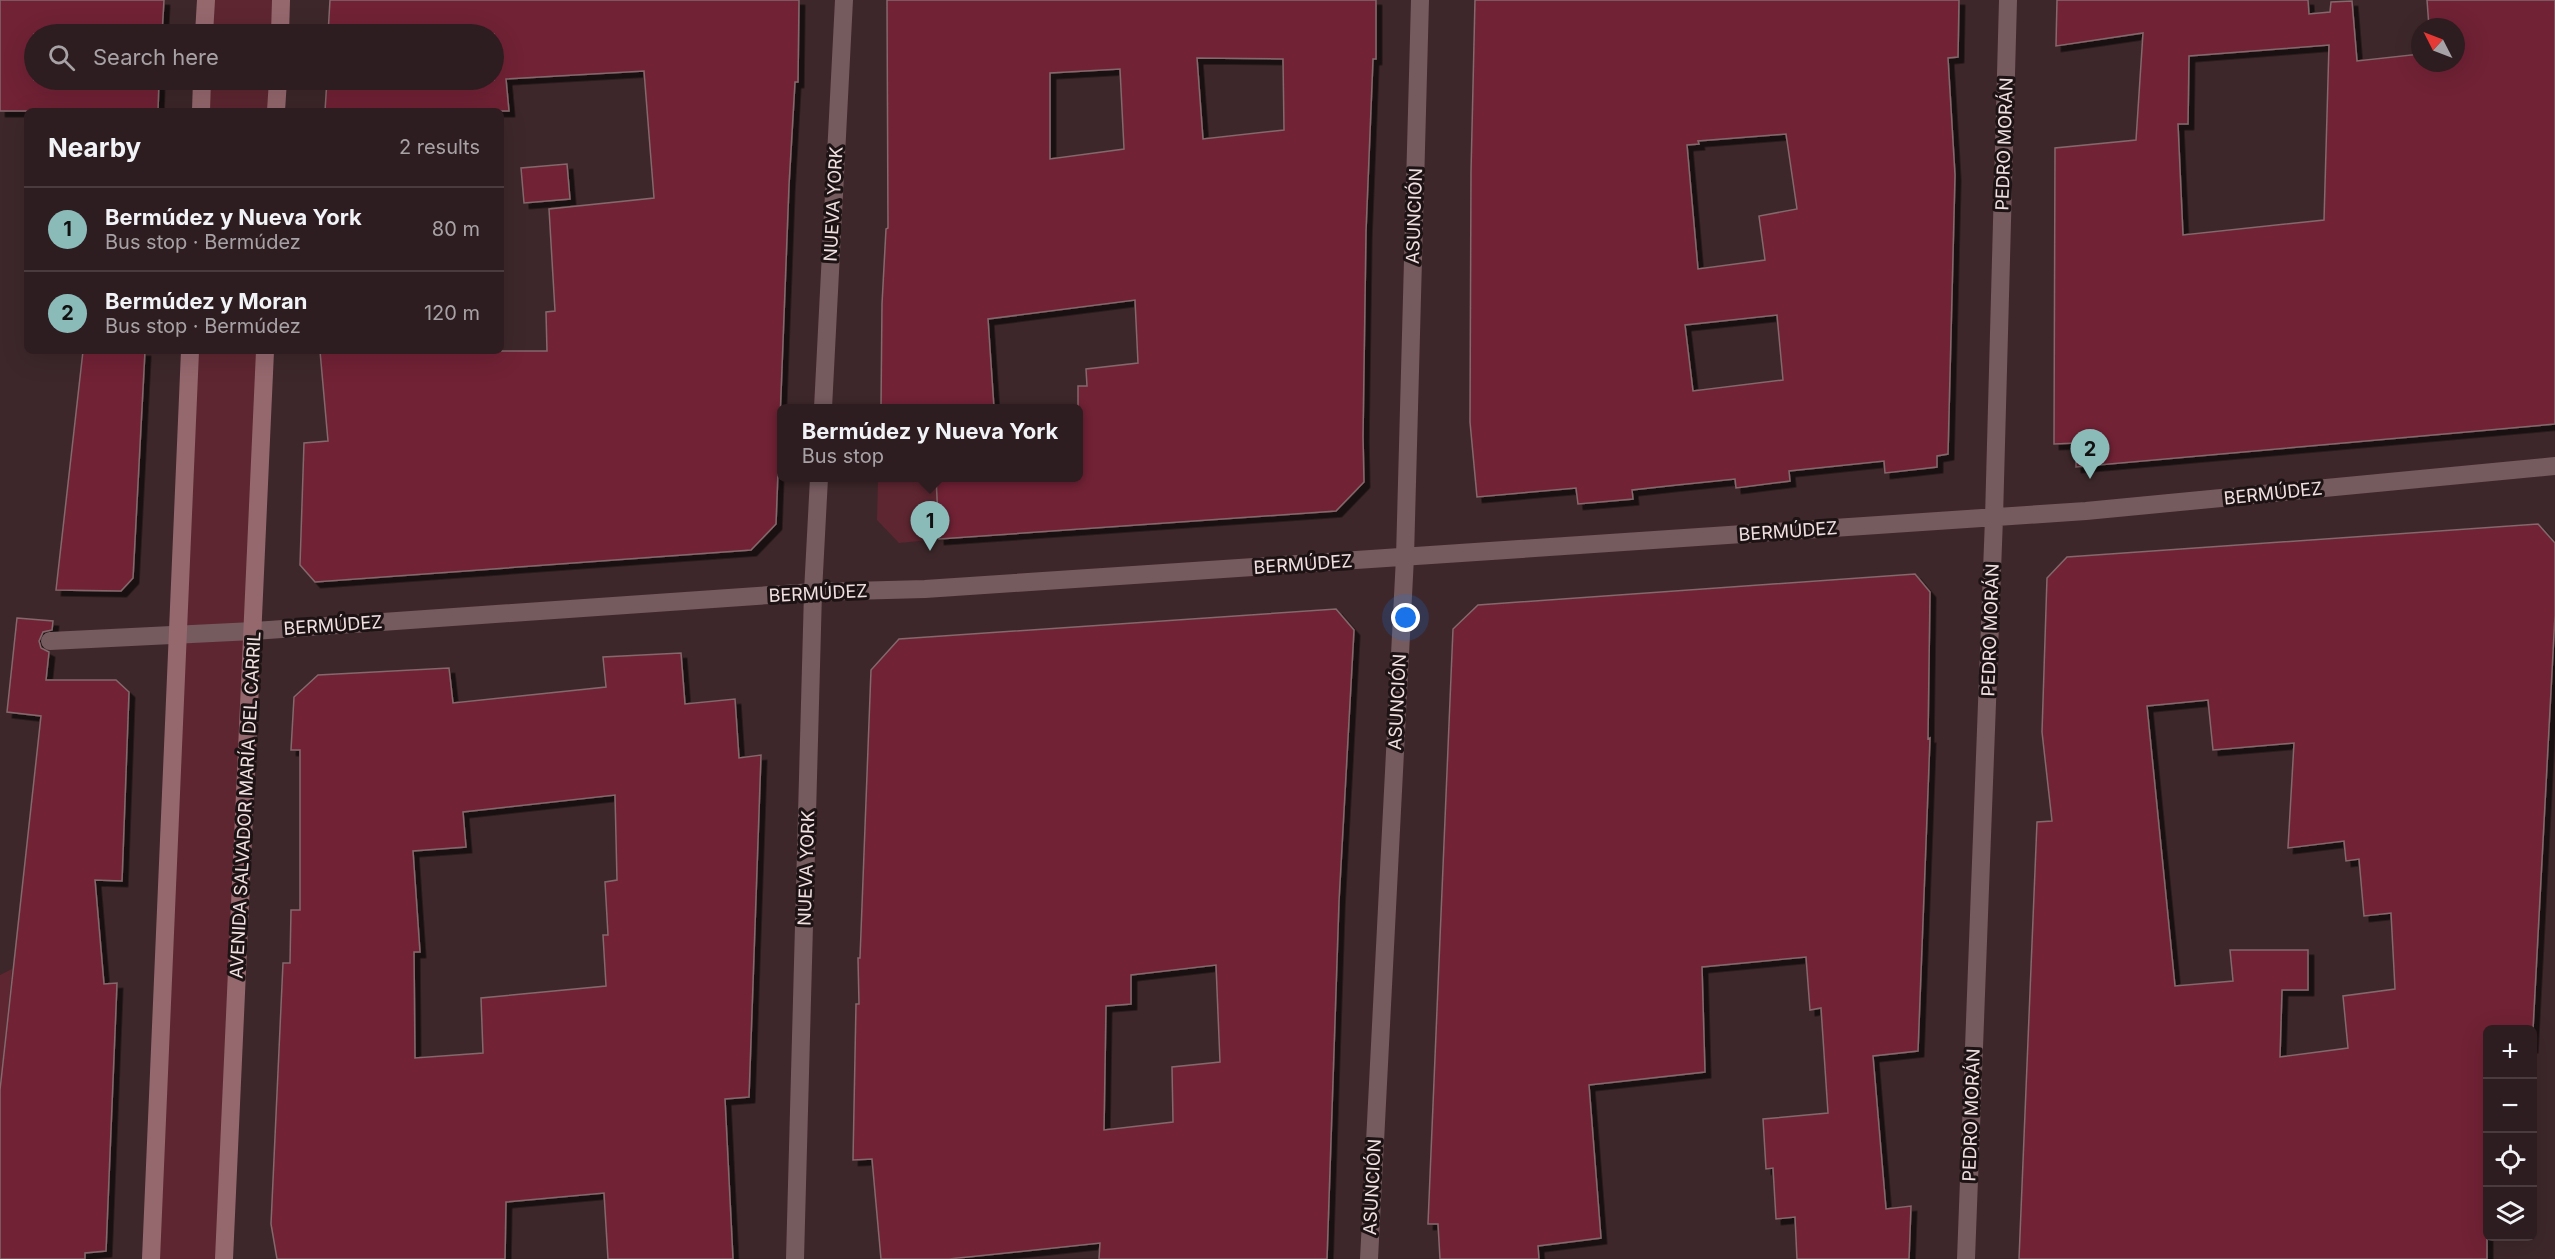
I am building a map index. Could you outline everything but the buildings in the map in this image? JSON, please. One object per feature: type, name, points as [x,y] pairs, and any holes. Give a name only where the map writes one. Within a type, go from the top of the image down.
[{"type":"street","points":[[205,24],[206,0]]},
{"type":"street","points":[[280,24],[281,0]]},
{"type":"street","name":"NUEVA YORK","points":[[823,404],[844,0]]},
{"type":"street","name":"ASUNCIÓN","points":[[1369,1259],[1405,557],[1420,0]]},
{"type":"street","name":"PEDRO MORÁN","points":[[1966,1259],[1994,518],[2008,0]]},
{"type":"street","points":[[201,108],[202,90]]},
{"type":"street","points":[[276,108],[277,90]]},
{"type":"street","points":[[151,1259],[190,354]]},
{"type":"street","name":"AVENIDA SALVADOR MARÍA DEL CARRIL","points":[[224,1259],[266,354]]},
{"type":"street","name":"BERMÚDEZ","points":[[50,641],[253,631],[813,592],[925,589],[1994,518],[2555,466]]},
{"type":"street","name":"NUEVA YORK","points":[[795,1259],[813,592],[819,482]]},
{"type":"shaded area","points":[[206,0],[281,0],[280,24],[205,24]]},
{"type":"shaded area","points":[[202,90],[277,90],[276,108],[201,108]]},
{"type":"shaded area","points":[[190,354],[265,354],[224,1259],[151,1259]]},
{"type":"shaded area","points":[[878,482],[936,482],[939,539],[899,543],[877,520]]},
{"type":"shaded area","points":[[12,969],[0,1090],[0,975]]},
{"type":"place","name":"Bermúdez y Moran","points":[[2090,479]]},
{"type":"place","name":"Bermúdez y Nueva York","points":[[930,551]]}]
